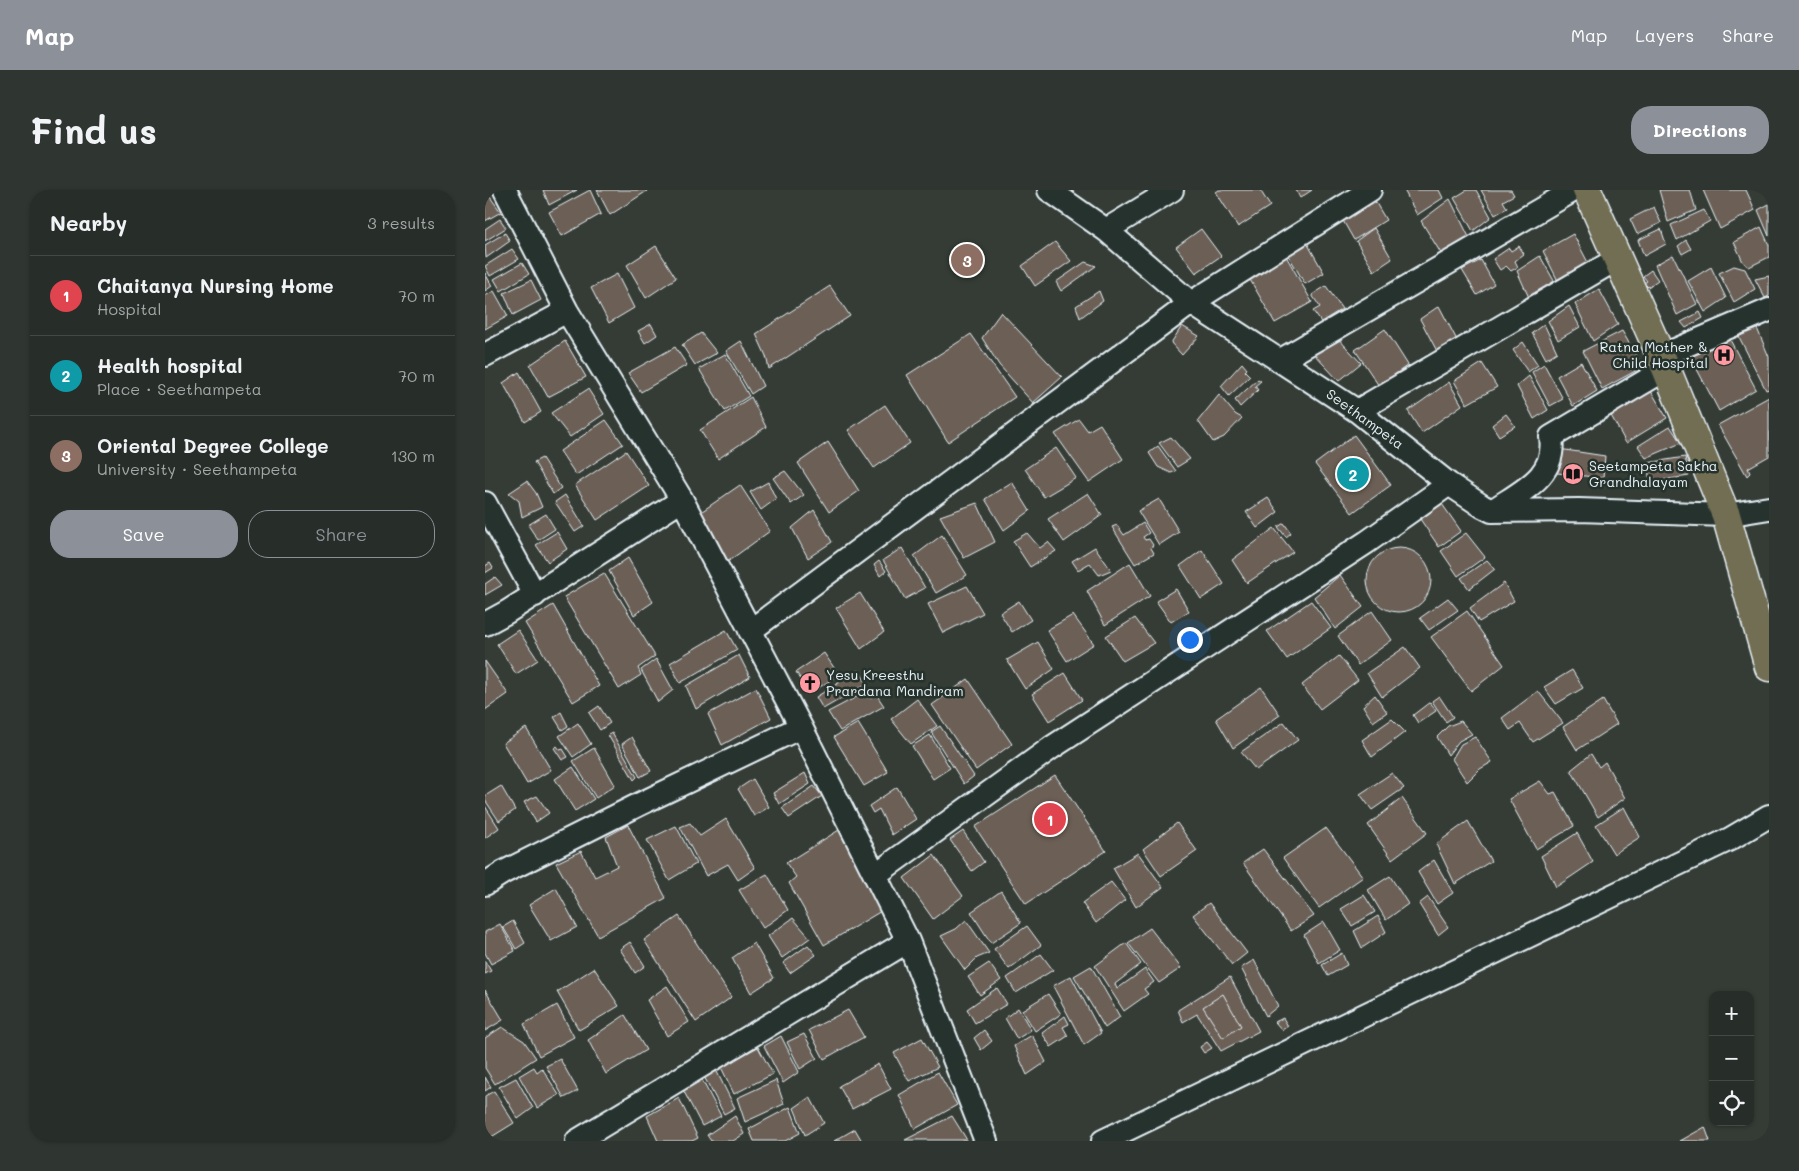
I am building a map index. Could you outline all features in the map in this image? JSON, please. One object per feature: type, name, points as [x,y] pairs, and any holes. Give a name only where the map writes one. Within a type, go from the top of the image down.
[{"type":"main road","points":[[1587,190],[1664,363],[1726,515],[1769,667]]},
{"type":"street","points":[[505,190],[567,310],[682,500],[801,727],[908,941],[986,1141]]},
{"type":"street","name":"Seethampeta","points":[[1049,190],[1106,230],[1191,302],[1357,411],[1449,484],[1493,511],[1579,510],[1726,515],[1769,508]]},
{"type":"street","points":[[1106,230],[1172,190]]},
{"type":"street","points":[[750,630],[1191,302],[1370,190]]},
{"type":"street","points":[[1281,360],[1574,190]]},
{"type":"street","points":[[1357,411],[1617,259]]},
{"type":"street","points":[[485,355],[567,310]]},
{"type":"street","points":[[1493,511],[1539,478],[1549,466],[1553,451],[1551,437],[1664,363],[1769,310]]},
{"type":"street","points":[[875,875],[1051,748],[1367,542],[1449,484]]},
{"type":"street","points":[[485,624],[682,500]]},
{"type":"street","points":[[485,503],[535,594]]},
{"type":"street","points":[[485,884],[504,872],[640,804],[801,727]]},
{"type":"street","points":[[1103,1141],[1730,839],[1769,816]]},
{"type":"street","points":[[577,1141],[908,941]]},
{"type":"building","points":[[543,190],[577,190],[549,205]]},
{"type":"building","points":[[590,190],[601,214],[562,236],[549,212]]},
{"type":"building","points":[[597,190],[646,190],[647,191],[610,215]]},
{"type":"building","points":[[1219,190],[1260,190],[1270,206],[1238,227],[1216,192]]},
{"type":"building","points":[[1296,190],[1312,190],[1300,198]]},
{"type":"building","points":[[1404,190],[1439,190],[1443,198],[1417,215]]},
{"type":"building","points":[[1467,190],[1476,190],[1491,217],[1473,231],[1454,198]]},
{"type":"building","points":[[1481,190],[1511,190],[1514,195],[1503,201],[1507,208],[1495,215]]},
{"type":"building","points":[[1659,190],[1690,190],[1696,210],[1668,222]]},
{"type":"building","points":[[1703,190],[1746,190],[1755,210],[1720,229]]},
{"type":"building","points":[[487,193],[501,212],[485,221],[485,194]]},
{"type":"building","points":[[1373,198],[1386,220],[1354,240],[1342,219]]},
{"type":"building","points":[[1450,199],[1470,239],[1442,255],[1421,221]]},
{"type":"building","points":[[1769,204],[1769,236],[1758,210]]},
{"type":"building","points":[[1654,207],[1661,223],[1637,234],[1630,219]]},
{"type":"building","points":[[1704,210],[1710,221],[1677,240],[1671,225]]},
{"type":"building","points":[[500,219],[506,228],[485,241],[485,229]]},
{"type":"building","points":[[1761,227],[1769,245],[1769,257],[1749,267],[1743,262],[1734,242]]},
{"type":"building","points":[[1374,228],[1392,259],[1374,271],[1356,241]]},
{"type":"building","points":[[1201,229],[1221,256],[1196,273],[1176,247]]},
{"type":"building","points":[[1661,229],[1666,244],[1644,256],[1638,240]]},
{"type":"building","points":[[505,233],[510,241],[486,258],[485,245]]},
{"type":"building","points":[[1573,234],[1592,270],[1562,289],[1543,251]]},
{"type":"building","points":[[1686,240],[1691,249],[1682,254],[1678,246]]},
{"type":"building","points":[[1306,241],[1324,273],[1305,284],[1287,253]]},
{"type":"building","points":[[1055,242],[1071,261],[1035,286],[1022,266]]},
{"type":"building","points":[[656,246],[676,278],[646,298],[627,265]]},
{"type":"building","points":[[1519,246],[1524,254],[1515,261],[1518,267],[1511,271],[1506,266],[1500,270],[1493,259],[1509,248],[1511,251]]},
{"type":"building","points":[[512,249],[519,259],[490,276],[485,266]]},
{"type":"building","points":[[1282,249],[1312,302],[1275,323],[1245,271]]},
{"type":"building","points":[[1673,255],[1697,304],[1677,315],[1655,265]]},
{"type":"building","points":[[1540,256],[1557,286],[1531,302],[1517,271]]},
{"type":"building","points":[[1481,260],[1494,284],[1477,295],[1462,270]]},
{"type":"building","points":[[1085,262],[1096,266],[1061,291],[1056,282]]},
{"type":"building","points":[[522,263],[529,274],[501,291],[494,279]]},
{"type":"building","points":[[1734,266],[1745,269],[1755,289],[1734,302],[1719,273]]},
{"type":"building","points":[[1711,267],[1726,298],[1705,312],[1688,281]]},
{"type":"building","points":[[1651,270],[1658,280],[1648,287],[1644,283],[1647,281],[1643,276]]},
{"type":"building","points":[[485,273],[492,286],[485,291]]},
{"type":"building","points":[[617,274],[634,308],[609,323],[591,288]]},
{"type":"building","points":[[1769,276],[1769,296],[1765,298],[1755,279]]},
{"type":"building","points":[[531,280],[541,300],[513,315],[504,293]]},
{"type":"building","points":[[830,286],[850,316],[769,369],[766,356],[756,334]]},
{"type":"building","points":[[1326,286],[1342,309],[1321,322],[1313,311],[1320,307],[1312,295]]},
{"type":"building","points":[[1599,289],[1618,324],[1593,341],[1575,304]]},
{"type":"building","points":[[494,291],[508,316],[485,329],[485,296]]},
{"type":"building","points":[[1099,291],[1103,301],[1080,318],[1076,306]]},
{"type":"building","points":[[1439,306],[1458,342],[1439,355],[1420,319]]},
{"type":"building","points":[[1569,306],[1580,327],[1558,340],[1548,321]]},
{"type":"building","points":[[1001,312],[1062,377],[1033,403],[999,365],[982,338]]},
{"type":"building","points":[[1700,312],[1703,318],[1686,328],[1681,322]]},
{"type":"building","points":[[1754,321],[1769,357],[1769,389],[1766,390],[1737,333]]},
{"type":"building","points":[[651,324],[657,335],[645,343],[638,331]]},
{"type":"building","points":[[1544,324],[1557,352],[1546,359],[1532,333]]},
{"type":"building","points":[[1182,326],[1199,336],[1182,355],[1171,343]]},
{"type":"building","points":[[1385,329],[1408,365],[1379,386],[1355,350]]},
{"type":"building","points":[[1622,331],[1643,367],[1602,389],[1583,351]]},
{"type":"building","points":[[701,333],[717,353],[695,365],[682,345]]},
{"type":"building","points":[[971,334],[1015,397],[948,442],[907,375]]},
{"type":"building","points":[[1727,334],[1756,389],[1719,411],[1690,356]]},
{"type":"building","points":[[1335,335],[1361,363],[1339,381],[1311,351]]},
{"type":"building","points":[[565,341],[586,377],[548,397],[530,365]]},
{"type":"building","points":[[741,341],[763,386],[751,394],[726,351]]},
{"type":"building","points":[[1523,342],[1538,365],[1528,372],[1513,350]]},
{"type":"building","points":[[675,347],[687,365],[641,392],[628,373]]},
{"type":"building","points":[[725,354],[749,396],[725,411],[699,369]]},
{"type":"building","points":[[1581,362],[1597,391],[1573,406],[1557,376]]},
{"type":"building","points":[[1242,363],[1247,369],[1245,371],[1250,376],[1229,396],[1221,386]]},
{"type":"building","points":[[1482,363],[1497,387],[1467,404],[1454,381]]},
{"type":"building","points":[[1544,364],[1563,399],[1550,406],[1532,372]]},
{"type":"building","points":[[519,372],[541,412],[525,422],[503,383]]},
{"type":"building","points":[[1529,376],[1548,410],[1534,419],[1517,386]]},
{"type":"building","points":[[1258,379],[1261,381],[1255,386],[1258,390],[1240,407],[1235,400]]},
{"type":"building","points":[[1449,382],[1462,405],[1422,433],[1408,411]]},
{"type":"building","points":[[1648,386],[1667,418],[1626,443],[1608,410]]},
{"type":"building","points":[[588,389],[604,414],[570,437],[551,413]]},
{"type":"building","points":[[1219,395],[1235,414],[1242,418],[1224,437],[1213,442],[1198,421]]},
{"type":"building","points":[[751,397],[766,427],[718,459],[700,430]]},
{"type":"building","points":[[1769,397],[1769,456],[1748,468],[1750,473],[1747,476],[1718,425]]},
{"type":"building","points":[[885,405],[910,443],[874,468],[848,430]]},
{"type":"building","points":[[1506,414],[1515,426],[1499,436],[1492,425]]},
{"type":"building","points":[[1079,419],[1088,431],[1100,424],[1123,459],[1089,482],[1055,434]]},
{"type":"building","points":[[606,420],[623,444],[576,475],[560,451]]},
{"type":"building","points":[[1670,426],[1681,443],[1646,458],[1638,446]]},
{"type":"building","points":[[1354,435],[1391,485],[1352,513],[1315,464]]},
{"type":"building","points":[[1171,437],[1190,459],[1177,467],[1159,443]]},
{"type":"building","points":[[828,442],[859,491],[829,512],[798,463]]},
{"type":"building","points":[[1158,446],[1176,471],[1171,473],[1158,467],[1149,453]]},
{"type":"building","points":[[1056,448],[1076,478],[1044,497],[1025,469]]},
{"type":"building","points":[[1559,449],[1605,456],[1603,478],[1557,473]]},
{"type":"building","points":[[626,451],[649,486],[597,520],[575,485]]},
{"type":"building","points":[[1685,457],[1689,476],[1650,482],[1647,463]]},
{"type":"building","points":[[542,458],[561,488],[553,494],[534,462]]},
{"type":"building","points":[[785,471],[804,495],[791,504],[773,478]]},
{"type":"building","points":[[527,481],[536,493],[542,507],[522,517],[519,501],[509,493]]},
{"type":"building","points":[[768,482],[776,499],[761,510],[750,492]]},
{"type":"building","points":[[1012,482],[1030,511],[1004,530],[985,499]]},
{"type":"building","points":[[740,485],[770,531],[723,565],[695,516]]},
{"type":"building","points":[[1088,493],[1102,515],[1064,542],[1048,519]]},
{"type":"building","points":[[565,495],[584,526],[575,532],[555,502]]},
{"type":"building","points":[[1268,498],[1278,512],[1257,528],[1246,512]]},
{"type":"building","points":[[1159,499],[1179,532],[1159,545],[1138,511]]},
{"type":"building","points":[[977,503],[995,542],[964,558],[940,516]]},
{"type":"building","points":[[1442,504],[1461,531],[1439,547],[1420,519]]},
{"type":"building","points":[[814,510],[832,542],[808,558],[792,528]]},
{"type":"building","points":[[546,514],[555,529],[538,540],[528,525]]},
{"type":"building","points":[[1143,523],[1149,533],[1143,537],[1145,540],[1149,539],[1153,545],[1151,548],[1154,553],[1135,564],[1112,527],[1117,525],[1124,535]]},
{"type":"building","points":[[1284,523],[1291,533],[1286,537],[1278,527]]},
{"type":"building","points":[[1274,528],[1293,552],[1247,583],[1232,560]]},
{"type":"building","points":[[557,532],[567,549],[548,562],[536,545]]},
{"type":"building","points":[[1027,533],[1040,548],[1048,542],[1056,551],[1030,567],[1013,541]]},
{"type":"building","points":[[1466,533],[1485,557],[1458,576],[1441,551]]},
{"type":"building","points":[[942,535],[967,575],[936,593],[914,556]]},
{"type":"building","points":[[1095,547],[1111,570],[1099,575],[1090,563],[1078,570],[1072,561]]},
{"type":"building","points":[[902,548],[925,588],[905,599],[883,560]]},
{"type":"building","points":[[1399,548],[1417,554],[1425,562],[1431,580],[1425,598],[1417,606],[1399,612],[1381,606],[1373,598],[1367,580],[1373,562],[1381,554]]},
{"type":"building","points":[[1202,550],[1224,584],[1201,599],[1180,566]]},
{"type":"building","points":[[628,558],[653,602],[634,615],[609,571]]},
{"type":"building","points":[[1487,560],[1495,569],[1469,589],[1461,578]]},
{"type":"building","points":[[879,561],[886,571],[880,576],[874,565]]},
{"type":"building","points":[[490,563],[493,568],[485,573],[485,566]]},
{"type":"building","points":[[1130,563],[1150,596],[1105,625],[1087,591]]},
{"type":"building","points":[[604,573],[655,656],[638,668],[641,675],[619,689],[564,597]]},
{"type":"building","points":[[1340,575],[1363,607],[1335,629],[1314,597]]},
{"type":"building","points":[[495,577],[502,585],[485,595],[485,584]]},
{"type":"building","points":[[1504,583],[1514,601],[1479,622],[1470,608]]},
{"type":"building","points":[[967,586],[983,613],[943,633],[928,604]]},
{"type":"building","points":[[1176,589],[1189,611],[1171,622],[1156,601]]},
{"type":"building","points":[[860,593],[884,632],[861,649],[836,608]]},
{"type":"building","points":[[1448,598],[1458,610],[1429,630],[1420,618]]},
{"type":"building","points":[[1019,601],[1031,620],[1012,632],[1000,613]]},
{"type":"building","points":[[1311,601],[1331,628],[1287,659],[1267,631]]},
{"type":"building","points":[[553,605],[599,686],[573,702],[525,623]]},
{"type":"building","points":[[1372,611],[1392,640],[1358,665],[1338,636]]},
{"type":"building","points":[[1467,611],[1504,665],[1471,691],[1431,637]]},
{"type":"building","points":[[1073,615],[1094,644],[1067,661],[1047,630]]},
{"type":"building","points":[[1135,618],[1154,643],[1123,661],[1106,636]]},
{"type":"building","points":[[518,630],[538,660],[516,674],[497,644]]},
{"type":"building","points":[[726,630],[737,650],[680,683],[670,663]]},
{"type":"building","points":[[1038,642],[1054,669],[1025,689],[1007,660]]},
{"type":"building","points":[[1405,647],[1420,668],[1382,697],[1367,673]]},
{"type":"building","points":[[824,653],[839,675],[810,693],[796,672]]},
{"type":"building","points":[[739,655],[750,677],[696,709],[686,686]]},
{"type":"building","points":[[1339,656],[1358,680],[1320,709],[1302,685]]},
{"type":"building","points":[[656,659],[673,690],[658,702],[641,670]]},
{"type":"building","points":[[485,661],[508,694],[485,710]]},
{"type":"building","points":[[859,670],[867,684],[823,709],[816,697]]},
{"type":"building","points":[[1572,670],[1583,688],[1556,704],[1544,687]]},
{"type":"building","points":[[1065,673],[1082,700],[1049,721],[1032,694]]},
{"type":"building","points":[[968,679],[1012,744],[976,770],[932,705]]},
{"type":"building","points":[[1261,687],[1280,715],[1233,748],[1216,719]]},
{"type":"building","points":[[756,688],[771,718],[722,745],[708,714]]},
{"type":"building","points":[[1538,691],[1563,723],[1533,742],[1520,723],[1510,730],[1502,718]]},
{"type":"building","points":[[866,692],[870,698],[876,694],[884,706],[840,731],[828,712]]},
{"type":"building","points":[[1375,695],[1387,712],[1373,722],[1363,706]]},
{"type":"building","points":[[1439,696],[1453,717],[1446,722],[1432,701]]},
{"type":"building","points":[[917,699],[937,726],[911,744],[891,719]]},
{"type":"building","points":[[1603,700],[1617,724],[1577,750],[1563,727]]},
{"type":"building","points":[[1430,702],[1436,711],[1418,723],[1413,715]]},
{"type":"building","points":[[599,706],[610,723],[600,730],[589,713]]},
{"type":"building","points":[[561,712],[568,726],[562,730],[554,717]]},
{"type":"building","points":[[1392,719],[1405,732],[1372,757],[1362,740]]},
{"type":"building","points":[[1461,721],[1472,734],[1459,741],[1448,755],[1437,737],[1448,726]]},
{"type":"building","points":[[1284,722],[1298,740],[1256,770],[1241,752]]},
{"type":"building","points":[[578,723],[591,744],[573,757],[559,736]]},
{"type":"building","points":[[858,723],[888,772],[864,786],[834,737]]},
{"type":"building","points":[[940,726],[974,776],[964,784],[931,732]]},
{"type":"building","points":[[526,728],[551,770],[527,784],[503,743]]},
{"type":"building","points":[[612,733],[637,777],[634,780],[608,735]]},
{"type":"building","points":[[930,735],[950,768],[933,779],[912,746]]},
{"type":"building","points":[[632,737],[651,771],[640,777],[622,744]]},
{"type":"building","points":[[1475,737],[1492,762],[1480,769],[1467,782],[1452,759],[1461,744]]},
{"type":"building","points":[[557,746],[560,750],[563,749],[568,757],[562,760],[554,748]]},
{"type":"building","points":[[594,748],[615,785],[596,798],[573,761]]},
{"type":"building","points":[[1591,754],[1599,767],[1605,762],[1625,798],[1598,817],[1571,770]]},
{"type":"building","points":[[573,767],[594,799],[575,811],[555,779]]},
{"type":"building","points":[[805,773],[810,784],[779,804],[773,793]]},
{"type":"building","points":[[1392,773],[1404,788],[1372,810],[1360,794]]},
{"type":"building","points":[[1055,775],[1106,851],[1026,904],[975,827]]},
{"type":"building","points":[[753,779],[769,807],[754,816],[738,789]]},
{"type":"building","points":[[1540,781],[1550,794],[1555,792],[1574,826],[1536,849],[1509,799]]},
{"type":"building","points":[[501,786],[515,810],[499,821],[485,800],[485,796]]},
{"type":"building","points":[[814,786],[822,796],[789,818],[782,808]]},
{"type":"building","points":[[897,787],[916,819],[892,835],[879,809],[873,813],[869,806]]},
{"type":"building","points":[[537,796],[549,813],[536,822],[524,802]]},
{"type":"building","points":[[1402,798],[1427,833],[1392,859],[1368,825]]},
{"type":"building","points":[[485,806],[499,828],[485,838]]},
{"type":"building","points":[[1624,807],[1640,837],[1614,854],[1596,825]]},
{"type":"building","points":[[726,819],[755,868],[738,880],[728,864],[706,876],[680,827],[690,823],[700,836]]},
{"type":"building","points":[[1468,821],[1491,861],[1455,884],[1436,844]]},
{"type":"building","points":[[1177,823],[1197,851],[1161,876],[1143,849]]},
{"type":"building","points":[[628,825],[666,898],[598,936],[556,863],[581,851],[595,877],[617,866],[606,837]]},
{"type":"building","points":[[676,826],[696,864],[669,880],[647,840]]},
{"type":"building","points":[[1326,828],[1363,877],[1319,908],[1283,858]]},
{"type":"building","points":[[839,830],[883,910],[824,945],[789,883],[796,877],[786,863]]},
{"type":"building","points":[[963,831],[984,862],[972,871],[950,840]]},
{"type":"building","points":[[1577,833],[1593,862],[1556,887],[1541,856]]},
{"type":"building","points":[[1263,849],[1314,916],[1291,931],[1243,863]]},
{"type":"building","points":[[1138,853],[1163,887],[1136,907],[1113,868]]},
{"type":"building","points":[[934,855],[963,896],[933,919],[904,878]]},
{"type":"building","points":[[1434,860],[1453,893],[1437,904],[1418,872]]},
{"type":"building","points":[[767,874],[788,910],[763,928],[739,890]]},
{"type":"building","points":[[1390,876],[1408,904],[1386,920],[1368,890]]},
{"type":"building","points":[[1111,882],[1125,900],[1096,923],[1082,903]]},
{"type":"building","points":[[556,888],[577,927],[551,941],[529,905]]},
{"type":"building","points":[[1001,891],[1021,923],[991,943],[971,912]]},
{"type":"building","points":[[1364,895],[1375,912],[1352,926],[1341,909]]},
{"type":"building","points":[[1428,897],[1448,927],[1438,935],[1419,904]]},
{"type":"building","points":[[1209,903],[1247,953],[1232,965],[1193,915]]},
{"type":"building","points":[[679,916],[731,997],[696,1022],[644,940]]},
{"type":"building","points":[[1378,916],[1386,932],[1362,948],[1354,931]]},
{"type":"building","points":[[793,918],[810,938],[782,958],[768,936]]},
{"type":"building","points":[[966,920],[989,953],[977,958],[965,970],[941,936],[956,929]]},
{"type":"building","points":[[513,921],[525,943],[516,949],[503,927]]},
{"type":"building","points":[[1324,922],[1340,950],[1319,963],[1304,935]]},
{"type":"building","points":[[500,924],[515,951],[491,964],[485,953],[485,932]]},
{"type":"building","points":[[1027,926],[1041,945],[1009,969],[994,949]]},
{"type":"building","points":[[1150,928],[1181,968],[1159,983],[1128,943]]},
{"type":"building","points":[[630,942],[645,966],[635,973],[620,949]]},
{"type":"building","points":[[754,943],[774,978],[751,993],[732,958]]},
{"type":"building","points":[[1126,943],[1141,964],[1115,984],[1117,989],[1145,969],[1154,982],[1144,989],[1148,994],[1124,1011],[1095,966]]},
{"type":"building","points":[[808,945],[816,955],[790,973],[783,963]]},
{"type":"building","points":[[1342,953],[1347,965],[1328,976],[1322,965]]},
{"type":"building","points":[[1041,954],[1053,970],[1016,993],[1007,978]]},
{"type":"building","points":[[1254,960],[1278,1006],[1266,1016],[1241,968]]},
{"type":"building","points":[[485,961],[491,971],[485,974]]},
{"type":"building","points":[[989,963],[1001,980],[980,995],[968,977]]},
{"type":"building","points":[[1091,966],[1120,1017],[1105,1028],[1074,976]]},
{"type":"building","points":[[594,968],[619,1006],[579,1030],[557,992]]},
{"type":"building","points":[[1071,976],[1101,1033],[1084,1045],[1053,986]]},
{"type":"building","points":[[1230,977],[1259,1031],[1221,1051],[1197,1014],[1183,1022],[1178,1010]]},
{"type":"building","points":[[667,986],[689,1022],[667,1036],[647,1000]]},
{"type":"building","points":[[997,988],[1007,1004],[975,1023],[967,1009]]},
{"type":"building","points":[[485,990],[503,1020],[485,1031]]},
{"type":"building","points":[[1048,994],[1061,1014],[1035,1031],[1022,1010]]},
{"type":"building","points":[[1223,994],[1241,1026],[1223,1038],[1203,1007]]},
{"type":"building","points":[[557,1005],[574,1037],[539,1056],[524,1024]]},
{"type":"building","points":[[1018,1008],[1031,1030],[1017,1039],[1005,1018]]},
{"type":"building","points":[[848,1010],[864,1037],[824,1059],[809,1030]]},
{"type":"building","points":[[625,1015],[646,1050],[606,1074],[588,1040]]},
{"type":"building","points":[[1065,1016],[1069,1024],[1063,1027],[1068,1036],[1051,1047],[1042,1033]]},
{"type":"building","points":[[1283,1018],[1288,1026],[1282,1030],[1275,1022]]},
{"type":"building","points":[[502,1027],[524,1041],[536,1058],[495,1084],[485,1068],[485,1038]]},
{"type":"building","points":[[984,1030],[992,1041],[981,1050],[974,1038]]},
{"type":"building","points":[[804,1034],[817,1058],[800,1069],[787,1042]]},
{"type":"building","points":[[1032,1035],[1046,1062],[1027,1075],[1014,1046]]},
{"type":"building","points":[[781,1036],[799,1072],[783,1083],[764,1046]]},
{"type":"building","points":[[922,1038],[938,1067],[909,1081],[894,1053]]},
{"type":"building","points":[[1207,1042],[1212,1048],[1204,1053],[1200,1047]]},
{"type":"building","points":[[758,1047],[773,1074],[734,1094],[721,1067]]},
{"type":"building","points":[[560,1059],[578,1091],[564,1098],[546,1066]]},
{"type":"building","points":[[713,1064],[735,1108],[724,1114],[701,1071]]},
{"type":"building","points":[[878,1064],[891,1089],[852,1109],[839,1086]]},
{"type":"building","points":[[534,1067],[537,1072],[542,1068],[559,1095],[537,1108],[519,1076]]},
{"type":"building","points":[[938,1072],[957,1105],[915,1129],[899,1095]]},
{"type":"building","points":[[485,1077],[491,1087],[485,1091]]},
{"type":"building","points":[[516,1078],[533,1108],[518,1119],[499,1087]]},
{"type":"building","points":[[701,1078],[721,1116],[702,1126],[682,1088]]},
{"type":"building","points":[[776,1080],[784,1104],[745,1122],[737,1098]]},
{"type":"building","points":[[494,1091],[514,1123],[485,1141],[485,1096]]},
{"type":"building","points":[[810,1097],[824,1123],[805,1135],[794,1108]]},
{"type":"building","points":[[679,1098],[698,1138],[692,1141],[658,1141],[647,1116]]},
{"type":"building","points":[[790,1107],[800,1133],[785,1141],[754,1141],[749,1129]]},
{"type":"building","points":[[735,1116],[744,1134],[733,1141],[711,1141],[707,1135]]},
{"type":"building","points":[[952,1116],[967,1140],[905,1140]]},
{"type":"building","points":[[1705,1127],[1710,1141],[1680,1141]]},
{"type":"building","points":[[855,1129],[862,1141],[834,1141]]},
{"type":"place","name":"Oriental Degree College","points":[[967,260]]},
{"type":"place","name":"Ratna Mother & Child Hospital","points":[[1724,355]]},
{"type":"place","name":"Health hospital","points":[[1353,474]]},
{"type":"place","name":"Seetampeta Sakha Grandhalayam","points":[[1573,474]]},
{"type":"place","name":"Yesu Kreesthu Prardana Mandiram","points":[[810,683]]},
{"type":"place","name":"Chaitanya Nursing Home","points":[[1050,819]]}]
